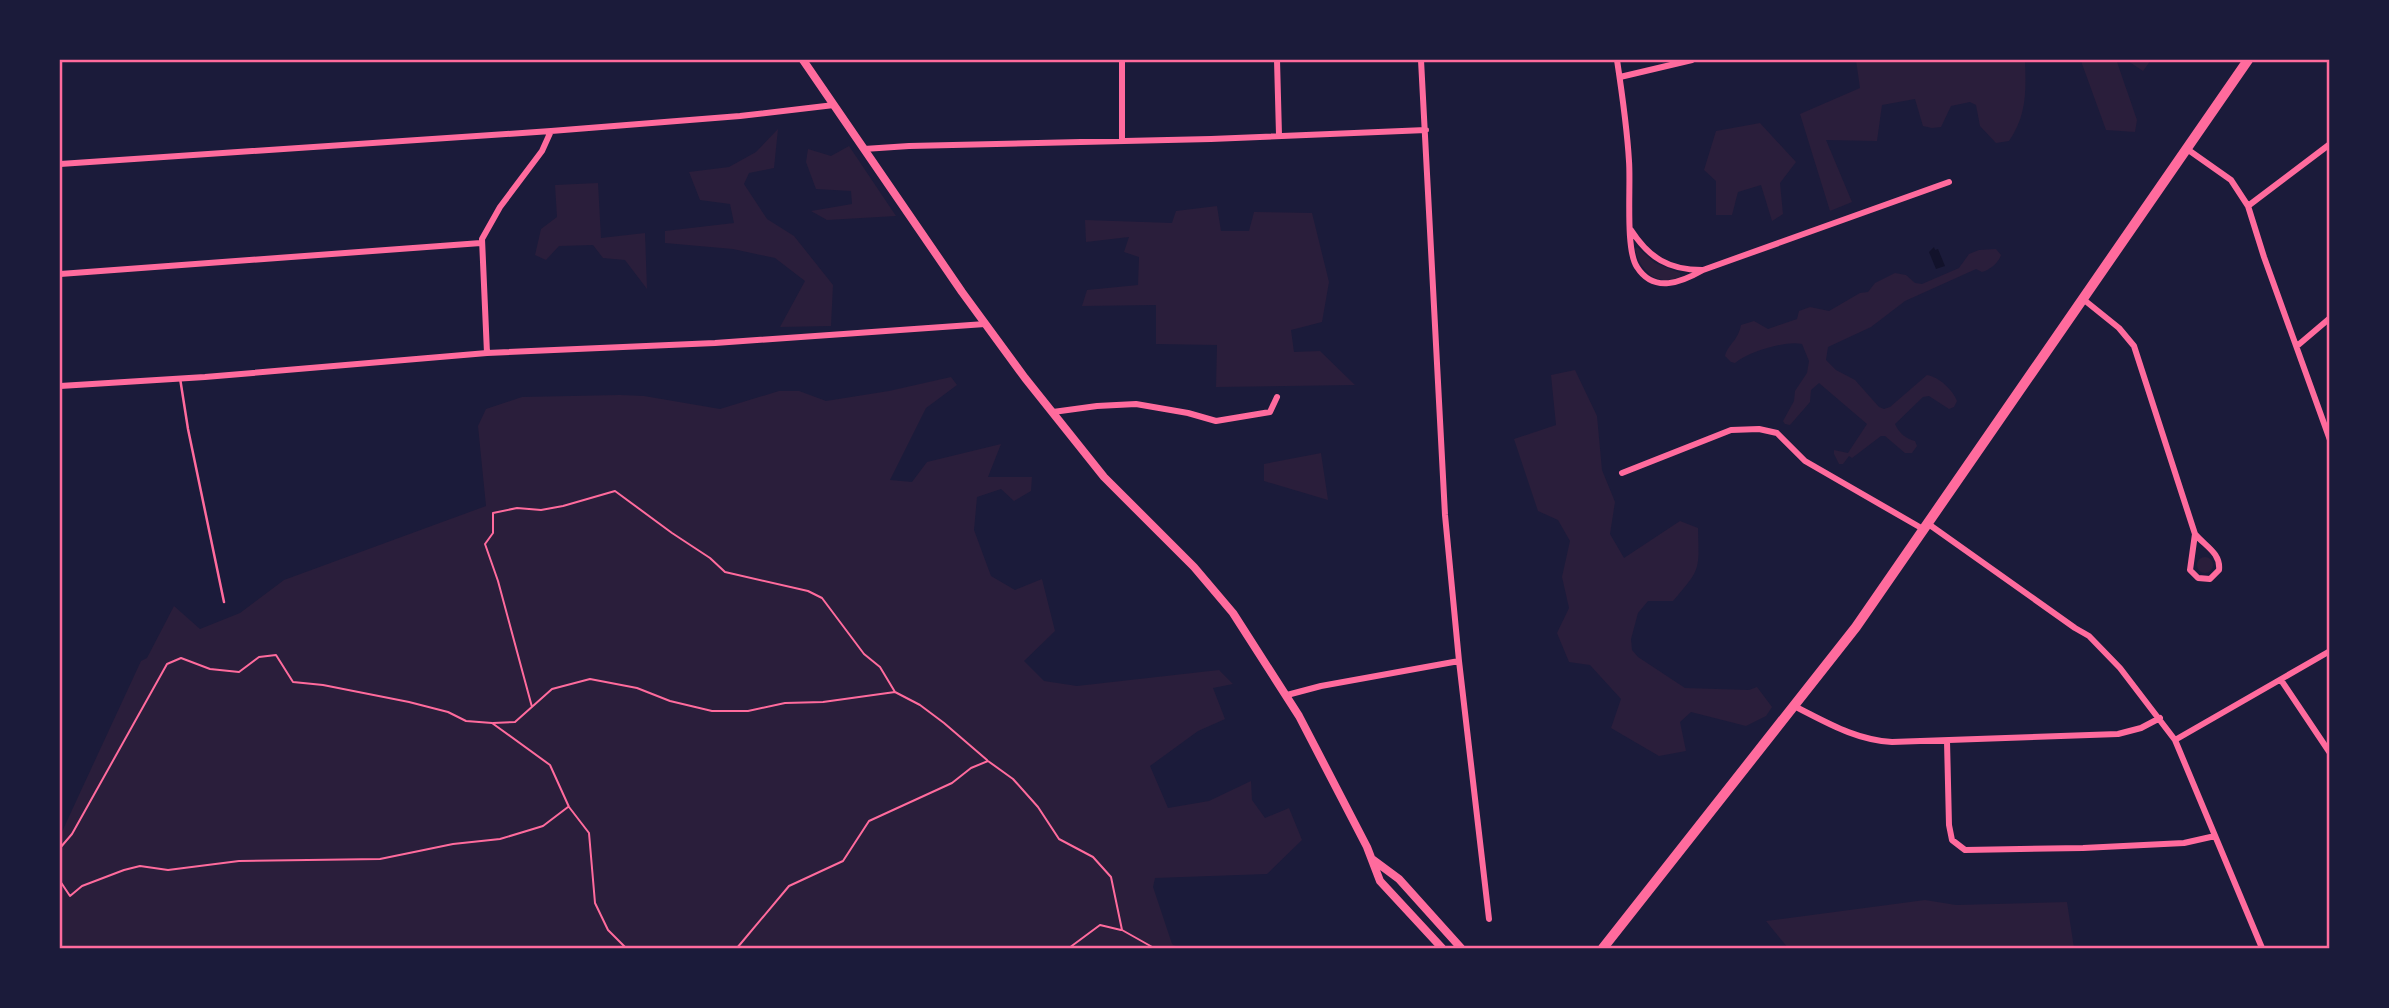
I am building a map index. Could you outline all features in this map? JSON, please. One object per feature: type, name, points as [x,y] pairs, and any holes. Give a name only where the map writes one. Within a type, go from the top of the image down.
[{"type":"main road","points":[[803,60],[985,324],[1053,412],[1104,477],[1215,590],[1233,613],[1287,695],[1372,859],[1380,881],[1442,948]]},
{"type":"main road","points":[[1604,948],[1856,627],[2248,60]]},
{"type":"main road","points":[[1372,859],[1386,867],[1406,886],[1461,948]]},
{"type":"street","points":[[1122,60],[1122,140]]},
{"type":"street","points":[[1277,60],[1279,135]]},
{"type":"street","points":[[1421,60],[1442,469],[1459,661],[1489,919]]},
{"type":"street","points":[[1617,60],[1629,150],[1630,248],[1641,273],[1651,280],[1671,284],[1684,280],[1703,270],[1949,182]]},
{"type":"street","points":[[1620,77],[1692,60]]},
{"type":"street","points":[[60,164],[551,131],[740,116],[834,105]]},
{"type":"street","points":[[864,149],[1426,130]]},
{"type":"street","points":[[487,353],[481,243],[489,222],[542,151],[551,131]]},
{"type":"street","points":[[2248,206],[2329,144]]},
{"type":"street","points":[[2187,149],[2231,180],[2248,206],[2329,440]]},
{"type":"street","points":[[1631,230],[1643,247],[1662,262],[1676,268],[1703,270]]},
{"type":"street","points":[[60,274],[481,243]]},
{"type":"street","points":[[2083,299],[2119,328],[2134,346],[2195,534],[2190,570],[2198,578],[2210,579],[2219,570],[2220,561],[2195,534]]},
{"type":"street","points":[[2297,346],[2329,318]]},
{"type":"street","points":[[60,386],[487,353],[715,343],[985,324]]},
{"type":"street","points":[[1053,412],[1136,404],[1216,421],[1270,412],[1277,397]]},
{"type":"street","points":[[1622,473],[1731,430],[1742,428],[1772,431],[1805,461],[1925,526],[2089,636],[2120,668],[2175,740],[2262,948]]},
{"type":"street","points":[[2175,740],[2329,651]]},
{"type":"street","points":[[1287,695],[1331,684],[1459,661]]},
{"type":"street","points":[[2281,680],[2329,753]]},
{"type":"street","points":[[1794,706],[1838,729],[1866,739],[1892,742],[2118,734],[2160,719]]},
{"type":"street","points":[[1947,741],[1949,825],[1952,839],[1965,850],[2184,843],[2215,836]]},
{"type":"lane","points":[[180,378],[224,602]]},
{"type":"path","points":[[532,707],[498,580],[485,544],[493,533],[494,513],[517,508],[541,510],[615,491],[710,558],[725,572],[808,591],[822,598],[864,654],[880,667],[895,692],[920,705],[1013,779],[1030,797],[1059,839],[1093,857],[1111,877],[1122,930]]},
{"type":"path","points":[[60,848],[72,834],[167,664],[181,658],[210,669],[239,672],[259,657],[276,655],[293,682],[323,685],[409,702],[449,712],[466,721],[492,723],[515,722],[552,689],[590,679],[636,688],[670,701],[712,711],[748,711],[785,703],[835,701],[895,692]]},
{"type":"path","points":[[492,723],[550,765],[569,807],[589,833],[595,903],[608,930],[625,948]]},
{"type":"path","points":[[737,948],[789,886],[843,861],[869,821],[952,783],[971,768],[988,761]]},
{"type":"path","points":[[60,881],[70,896],[82,886],[140,866],[168,870],[239,861],[380,859],[453,844],[500,839],[543,825],[569,807]]},
{"type":"path","points":[[1069,948],[1100,925],[1122,930],[1154,948]]},
{"type":"shaded area","points":[[1856,60],[2025,60],[2025,92],[2019,122],[2009,141],[1996,143],[1980,126],[1976,105],[1970,102],[1951,106],[1941,127],[1932,128],[1923,126],[1915,99],[1882,105],[1877,141],[1826,140],[1852,202],[1830,211],[1800,114],[1860,88]]},
{"type":"shaded area","points":[[2079,60],[2151,60],[2143,71],[2128,61],[2117,62],[2137,120],[2135,132],[2106,130]]},
{"type":"shaded area","points":[[1760,123],[1796,162],[1780,183],[1783,214],[1772,221],[1761,185],[1738,192],[1732,215],[1716,215],[1716,181],[1704,170],[1716,131]]},
{"type":"shaded area","points":[[778,129],[774,168],[749,173],[744,184],[767,219],[794,236],[833,285],[831,326],[780,327],[805,281],[775,258],[733,249],[665,243],[665,231],[734,223],[730,204],[700,200],[689,172],[729,167],[756,152]]},
{"type":"shaded area","points":[[849,146],[896,216],[827,220],[811,211],[852,204],[851,191],[816,189],[806,162],[808,149],[831,156]]},
{"type":"shaded area","points":[[598,183],[601,238],[645,233],[647,289],[625,260],[603,258],[593,245],[559,246],[546,260],[535,255],[541,229],[557,217],[555,185]]},
{"type":"shaded area","points":[[1217,206],[1221,231],[1249,231],[1254,212],[1312,213],[1329,282],[1322,322],[1291,330],[1294,352],[1320,351],[1355,385],[1216,387],[1217,345],[1156,344],[1156,305],[1082,306],[1087,290],[1138,285],[1139,257],[1124,252],[1129,237],[1086,242],[1085,220],[1172,223],[1176,211]]},
{"type":"shaded area","points":[[1637,247],[1655,263],[1680,273],[1680,277],[1664,280],[1651,275],[1637,257]]},
{"type":"shaded area","points":[[1934,247],[1935,250],[1938,249],[1945,266],[1936,269],[1929,252]]},
{"type":"shaded area","points":[[1996,249],[2001,255],[1988,269],[1982,272],[1976,269],[1905,301],[1871,327],[1828,347],[1826,360],[1836,370],[1855,380],[1879,407],[1884,409],[1890,407],[1927,375],[1941,381],[1952,393],[1957,401],[1954,407],[1949,409],[1929,396],[1923,397],[1895,424],[1903,435],[1915,441],[1917,446],[1912,453],[1905,453],[1885,436],[1881,436],[1852,458],[1849,456],[1843,464],[1839,464],[1834,450],[1848,453],[1867,424],[1819,383],[1811,390],[1810,402],[1790,425],[1785,424],[1783,421],[1794,401],[1795,391],[1807,373],[1809,361],[1802,344],[1767,348],[1735,363],[1725,356],[1741,325],[1754,321],[1768,329],[1797,319],[1799,311],[1810,307],[1829,311],[1860,293],[1868,292],[1875,283],[1895,273],[1906,275],[1915,283],[1922,284],[1959,268],[1969,254],[1979,250]]},
{"type":"shaded area","points":[[1575,370],[1597,416],[1602,470],[1615,502],[1610,534],[1624,558],[1680,521],[1698,528],[1698,561],[1693,575],[1673,601],[1648,601],[1638,613],[1631,639],[1632,650],[1638,657],[1685,688],[1749,690],[1757,687],[1772,707],[1766,716],[1746,726],[1691,712],[1680,722],[1686,751],[1659,756],[1611,728],[1621,699],[1590,665],[1569,662],[1557,633],[1569,608],[1562,577],[1570,541],[1558,520],[1538,511],[1514,439],[1556,425],[1551,375]]},
{"type":"shaded area","points":[[951,377],[957,385],[926,408],[890,480],[912,482],[927,462],[1001,444],[988,477],[1032,477],[1031,491],[1014,501],[1001,489],[977,497],[974,530],[991,576],[1015,590],[1042,579],[1055,631],[1024,661],[1044,681],[1077,686],[1219,670],[1233,684],[1213,688],[1225,719],[1198,731],[1150,766],[1168,808],[1209,801],[1251,781],[1252,800],[1265,818],[1289,808],[1302,840],[1267,874],[1155,878],[1153,887],[1172,944],[1179,948],[60,948],[60,836],[141,661],[147,658],[174,606],[200,629],[240,613],[284,580],[486,506],[478,426],[486,409],[522,397],[644,396],[720,409],[779,391],[799,391],[826,401]]},
{"type":"shaded area","points":[[1321,453],[1328,500],[1264,481],[1264,464]]},
{"type":"shaded area","points":[[2202,557],[2208,557],[2213,565],[2211,571],[2202,573],[2197,568],[2197,562]]},
{"type":"shaded area","points":[[1925,900],[1956,905],[2067,902],[2074,948],[1788,948],[1766,921]]}]
